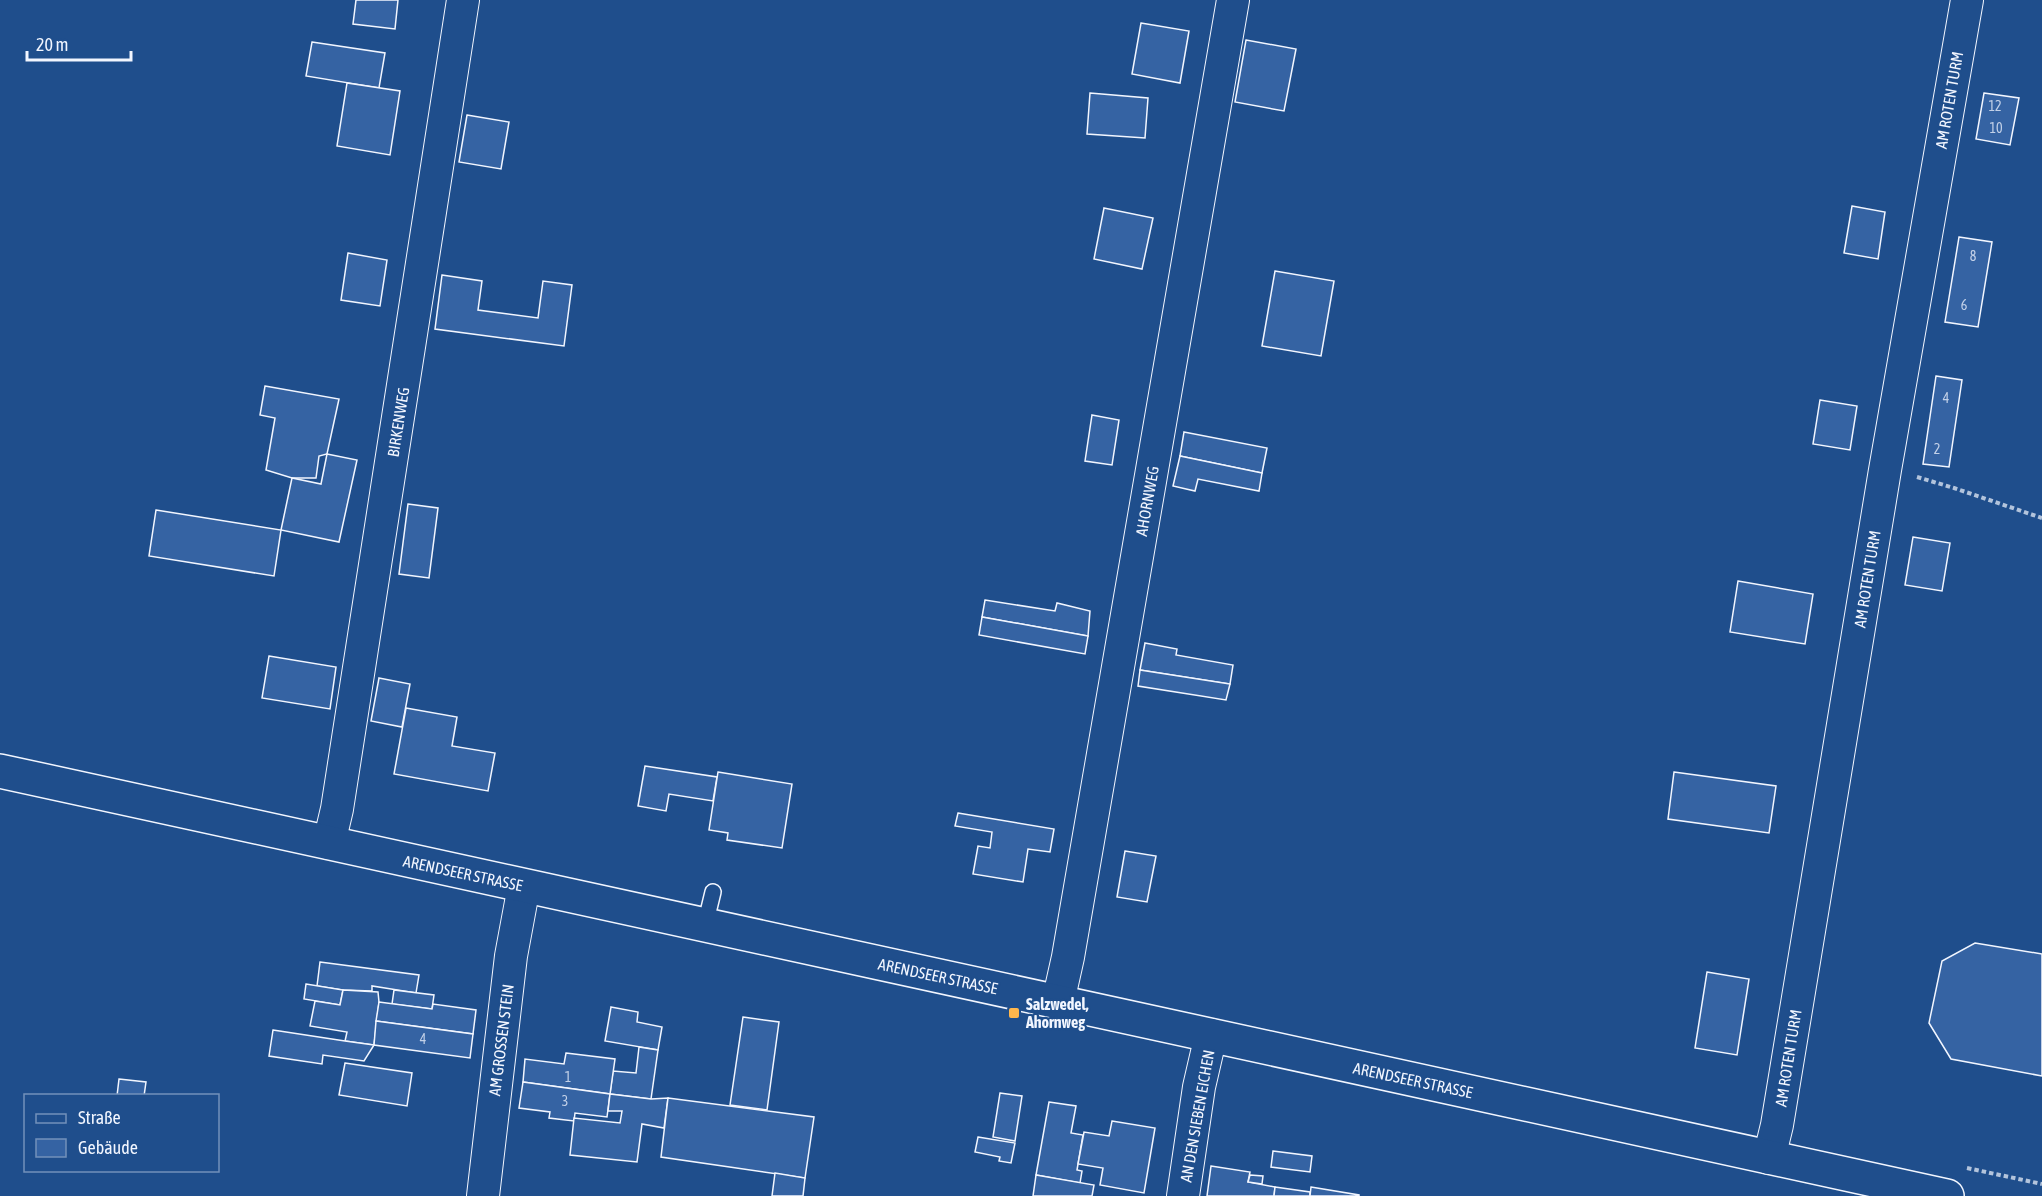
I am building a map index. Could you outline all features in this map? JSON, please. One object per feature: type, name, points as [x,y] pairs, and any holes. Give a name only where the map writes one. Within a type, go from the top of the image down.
[{"type":"main road","name":"ARENDSEER STRASSE","points":[[0,771],[1769,1158],[1857,1186],[1947,1196]]},
{"type":"street","name":"BIRKENWEG","points":[[329,843],[337,809],[463,0]]},
{"type":"street","name":"AHORNWEG","points":[[1058,1002],[1067,963],[1233,0]]},
{"type":"street","name":"AM ROTEN TURM","points":[[1769,1158],[1779,1115],[1885,470],[1967,0]]},
{"type":"street","name":"AM GROSSEN STEIN","points":[[483,1196],[511,956],[524,886]]},
{"type":"street","name":"AN DEN SIEBEN EICHEN","points":[[1183,1196],[1199,1087],[1211,1035]]},
{"type":"lane","points":[[705,925],[713,892]]},
{"type":"path","points":[[1885,470],[1942,484],[2042,518]]},
{"type":"building","points":[[356,0],[398,0],[395,29],[353,24]]},
{"type":"building","points":[[1141,23],[1189,31],[1180,83],[1132,74]]},
{"type":"building","points":[[1246,40],[1296,49],[1284,111],[1235,102]]},
{"type":"building","points":[[312,42],[385,53],[379,88],[306,76]]},
{"type":"building","points":[[347,83],[400,91],[390,155],[337,146]]},
{"type":"building","points":[[1090,93],[1148,98],[1145,138],[1087,134]]},
{"type":"building","points":[[1984,93],[2019,98],[2010,145],[1976,139]]},
{"type":"building","points":[[467,115],[509,122],[501,169],[459,162]]},
{"type":"building","points":[[1852,206],[1885,212],[1878,259],[1844,253]]},
{"type":"building","points":[[1104,208],[1153,218],[1142,269],[1094,259]]},
{"type":"building","points":[[1959,237],[1992,242],[1978,327],[1945,322]]},
{"type":"building","points":[[348,253],[387,260],[380,306],[341,300]]},
{"type":"building","points":[[1275,271],[1334,281],[1321,356],[1262,346]]},
{"type":"building","points":[[442,275],[482,281],[478,310],[538,318],[543,281],[572,285],[564,346],[435,329]]},
{"type":"building","points":[[1936,376],[1962,380],[1949,467],[1923,464]]},
{"type":"building","points":[[265,386],[339,399],[327,454],[319,456],[316,478],[292,478],[266,470],[275,418],[260,415]]},
{"type":"building","points":[[1820,400],[1857,406],[1850,450],[1813,444]]},
{"type":"building","points":[[1092,415],[1119,420],[1112,465],[1085,461]]},
{"type":"building","points":[[1184,432],[1267,448],[1262,473],[1180,456]]},
{"type":"building","points":[[327,454],[357,460],[339,542],[281,530],[292,478],[321,484]]},
{"type":"building","points":[[1180,456],[1262,473],[1259,491],[1198,479],[1195,491],[1173,486]]},
{"type":"building","points":[[408,504],[438,508],[429,578],[399,574]]},
{"type":"building","points":[[156,510],[281,530],[274,576],[149,556]]},
{"type":"building","points":[[1913,537],[1950,543],[1942,591],[1905,585]]},
{"type":"building","points":[[1738,581],[1813,594],[1805,644],[1730,632]]},
{"type":"building","points":[[985,600],[1055,611],[1057,603],[1090,611],[1088,636],[982,617]]},
{"type":"building","points":[[982,617],[1088,636],[1085,654],[979,635]]},
{"type":"building","points":[[1145,643],[1177,649],[1176,655],[1233,665],[1230,684],[1140,670]]},
{"type":"building","points":[[269,656],[336,667],[330,709],[262,698]]},
{"type":"building","points":[[1140,670],[1230,684],[1226,700],[1138,686]]},
{"type":"building","points":[[379,678],[410,684],[402,727],[371,721]]},
{"type":"building","points":[[406,708],[457,717],[452,746],[495,753],[488,791],[394,774]]},
{"type":"building","points":[[645,766],[717,777],[713,801],[669,794],[666,811],[638,806]]},
{"type":"building","points":[[718,772],[792,784],[782,848],[727,840],[728,833],[709,830]]},
{"type":"building","points":[[1674,772],[1776,786],[1769,833],[1668,819]]},
{"type":"building","points":[[958,813],[1054,829],[1050,852],[1028,849],[1023,882],[973,874],[978,846],[990,848],[992,832],[955,826]]},
{"type":"building","points":[[1125,851],[1156,856],[1147,902],[1117,897]]},
{"type":"building","points":[[1975,943],[2042,954],[2042,1076],[1951,1059],[1929,1023],[1942,961]]},
{"type":"building","points":[[320,962],[419,975],[416,993],[372,986],[372,991],[317,986]]},
{"type":"building","points":[[1707,972],[1749,979],[1737,1055],[1695,1048]]},
{"type":"building","points":[[306,984],[343,990],[340,1005],[304,999]]},
{"type":"building","points":[[343,990],[378,992],[374,1045],[345,1041],[347,1032],[310,1026],[315,1001],[340,1005]]},
{"type":"building","points":[[394,990],[434,995],[432,1009],[392,1004]]},
{"type":"building","points":[[379,1002],[432,1009],[433,1004],[476,1010],[473,1034],[376,1021]]},
{"type":"building","points":[[611,1007],[638,1012],[637,1022],[662,1027],[658,1050],[605,1041]]},
{"type":"building","points":[[743,1017],[779,1022],[767,1110],[730,1105]]},
{"type":"building","points":[[376,1021],[473,1034],[470,1058],[374,1045]]},
{"type":"building","points":[[273,1030],[374,1045],[364,1061],[323,1055],[322,1064],[269,1056]]},
{"type":"building","points":[[639,1047],[658,1050],[651,1099],[610,1094],[613,1071],[636,1073]]},
{"type":"building","points":[[566,1053],[615,1059],[610,1094],[523,1082],[525,1059],[564,1064]]},
{"type":"building","points":[[345,1063],[412,1073],[407,1106],[339,1095]]},
{"type":"building","points":[[119,1079],[146,1082],[144,1094],[117,1094]]},
{"type":"building","points":[[523,1082],[610,1094],[607,1117],[575,1113],[574,1121],[549,1118],[550,1112],[519,1108]]},
{"type":"building","points":[[1000,1093],[1022,1096],[1015,1141],[993,1137]]},
{"type":"building","points":[[610,1094],[651,1099],[668,1098],[664,1128],[642,1124],[637,1162],[570,1155],[574,1118],[620,1123],[622,1111],[608,1111]]},
{"type":"building","points":[[668,1098],[814,1117],[805,1178],[661,1157]]},
{"type":"building","points":[[1049,1102],[1076,1106],[1071,1133],[1083,1135],[1077,1170],[1082,1171],[1080,1183],[1036,1175]]},
{"type":"building","points":[[1112,1121],[1155,1128],[1144,1193],[1100,1185],[1103,1168],[1078,1164],[1084,1132],[1109,1136]]},
{"type":"building","points":[[978,1137],[1015,1143],[1011,1163],[999,1161],[1000,1157],[975,1152]]},
{"type":"building","points":[[1273,1151],[1312,1156],[1310,1172],[1271,1167]]},
{"type":"building","points":[[1211,1166],[1250,1172],[1248,1182],[1275,1187],[1274,1196],[1207,1196]]},
{"type":"building","points":[[775,1173],[805,1178],[803,1196],[772,1196]]},
{"type":"building","points":[[1036,1175],[1094,1185],[1092,1196],[1033,1196]]},
{"type":"building","points":[[1250,1175],[1263,1176],[1262,1184],[1248,1182]]},
{"type":"building","points":[[1275,1187],[1310,1192],[1310,1196],[1274,1196]]},
{"type":"building","points":[[1311,1187],[1359,1195],[1359,1196],[1310,1196]]},
{"type":"place","name":"Salzwedel, Ahornweg","points":[[1014,1013]]}]
